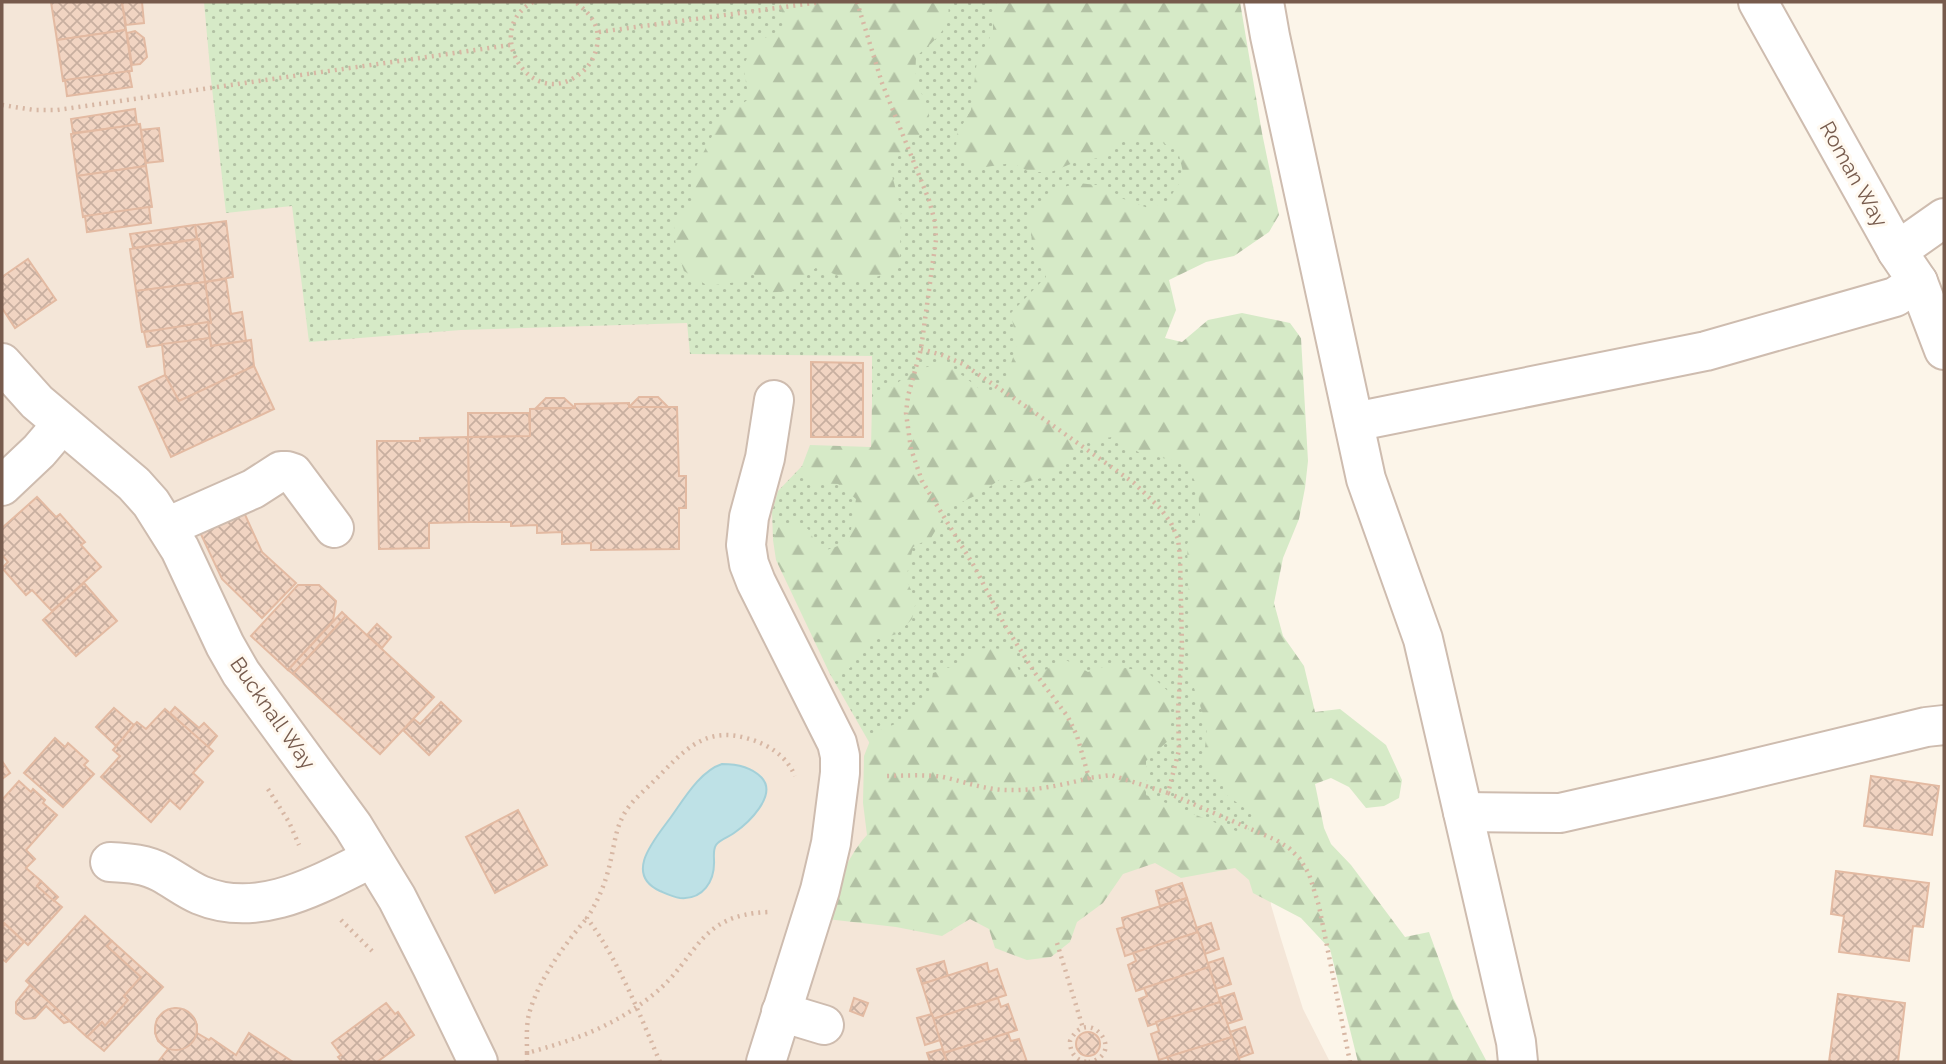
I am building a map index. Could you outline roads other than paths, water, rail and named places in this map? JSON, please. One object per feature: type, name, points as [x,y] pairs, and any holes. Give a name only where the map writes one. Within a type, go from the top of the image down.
[{"type":"street","points":[[1264,2],[1366,479],[1423,639],[1516,1042],[1518,1062]]},
{"type":"street","name":"Roman Way","points":[[1758,2],[1907,266],[1944,350]]},
{"type":"street","points":[[1354,422],[1706,351],[1895,297],[1907,266],[1944,218]]},
{"type":"street","name":"Bucknall Way","points":[[2,363],[37,402],[134,484],[151,503],[180,549],[241,673],[331,794],[397,898],[478,1062]]},
{"type":"street","points":[[766,1062],[820,890],[838,791],[840,756],[837,743],[749,564],[746,545],[749,517],[765,458],[774,400]]},
{"type":"street","points":[[2,486],[62,424]]},
{"type":"street","points":[[167,527],[253,489],[281,471],[288,471],[293,472],[334,528]]},
{"type":"street","points":[[1463,812],[1560,813],[1944,725]]},
{"type":"street","points":[[110,862],[134,863],[148,867],[210,898],[256,903],[277,900],[302,891],[372,858]]},
{"type":"street","points":[[782,1012],[824,1025]]},
{"type":"water","points":[[722,764],[743,767],[761,777],[766,784],[764,800],[746,823],[716,845],[714,868],[706,888],[688,898],[660,891],[649,884],[644,875],[646,856],[657,835],[693,786]]}]
